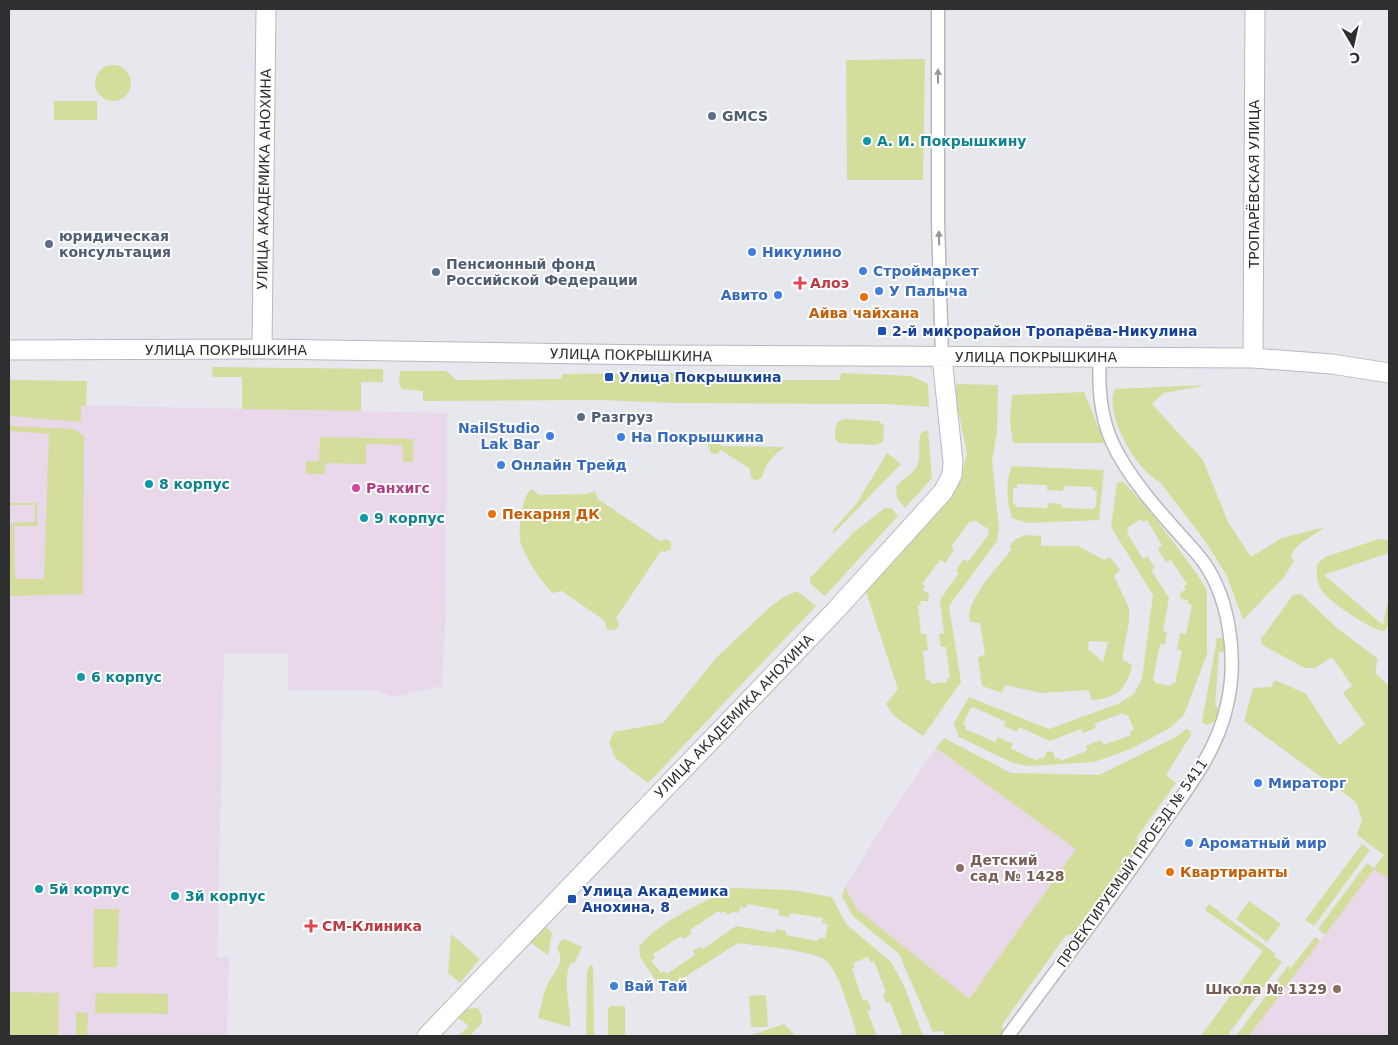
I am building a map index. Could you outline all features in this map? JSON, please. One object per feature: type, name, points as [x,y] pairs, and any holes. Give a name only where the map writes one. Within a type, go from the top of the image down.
[{"type":"street","name":"УЛИЦА АКАДЕМИКА АНОХИНА","points":[[262,349],[266,9]]},
{"type":"street","points":[[938,9],[938,212],[942,357]]},
{"type":"street","name":"ТРОПАРЁВСКАЯ УЛИЦА","points":[[1253,358],[1255,9]]},
{"type":"street","name":"УЛИЦА ПОКРЫШКИНА","points":[[9,350],[262,349],[942,357],[1253,358],[1332,364],[1389,374]]},
{"type":"street","name":"УЛИЦА АКАДЕМИКА АНОХИНА","points":[[427,1036],[828,618],[944,492],[952,475],[953,462],[942,357]]},
{"type":"street","name":"ПРОЕКТИРУЕМЫЙ ПРОЕЗД № 5411","points":[[1008,1036],[1134,864],[1201,768],[1218,734],[1227,706],[1230,684],[1229,635],[1217,588],[1201,559],[1140,484],[1112,442],[1099,394],[1100,357]]},
{"type":"shaded area","points":[[9,404],[447,413],[446,609],[442,686],[393,697],[376,690],[288,690],[288,653],[224,654],[217,957],[229,957],[227,1036],[9,1036]]},
{"type":"shaded area","name":"Детский сад № 1428","points":[[936,748],[1076,849],[969,999],[857,909],[845,887],[888,818]]},
{"type":"shaded area","name":"Школа № 1329","points":[[1374,868],[1389,880],[1389,1036],[1249,1036]]},
{"type":"green space","points":[[925,59],[923,180],[847,180],[846,60]]},
{"type":"green space","points":[[113,65],[120,66],[126,70],[130,76],[130,90],[126,96],[120,100],[113,101],[106,100],[100,96],[96,90],[95,83],[96,76],[100,70],[106,66]]},
{"type":"green space","points":[[54,101],[97,101],[97,120],[54,120]]},
{"type":"green space","points":[[212,367],[383,369],[383,382],[361,382],[361,411],[242,409],[242,377],[213,377]]},
{"type":"green space","points":[[400,371],[446,371],[456,380],[561,379],[563,374],[675,373],[678,380],[840,380],[841,373],[912,376],[928,384],[929,407],[887,404],[673,403],[602,400],[423,401],[423,391],[402,389],[399,384]]},
{"type":"green space","points":[[9,380],[87,381],[86,406],[81,406],[81,422],[9,416]]},
{"type":"green space","points":[[956,384],[998,385],[997,432],[992,461],[999,528],[997,541],[949,606],[961,682],[923,736],[894,716],[886,704],[898,689],[865,589],[959,484],[967,453],[957,405]],"holes":[[[975,520],[988,529],[989,534],[968,562],[964,559],[956,570],[959,573],[940,600],[944,633],[939,634],[941,647],[946,647],[950,678],[947,679],[947,682],[931,684],[930,680],[926,681],[923,651],[928,650],[926,634],[921,634],[918,605],[921,605],[920,601],[928,601],[929,594],[923,590],[925,586],[922,584],[940,560],[945,563],[954,550],[951,547],[970,521],[973,522]]]},
{"type":"green space","points":[[1207,385],[1164,393],[1152,404],[1203,460],[1228,522],[1251,557],[1282,538],[1325,527],[1297,546],[1291,555],[1294,561],[1284,577],[1243,620],[1227,576],[1205,541],[1160,482],[1151,476],[1132,455],[1124,441],[1114,412],[1113,399],[1115,389]]},
{"type":"green space","points":[[1084,392],[1105,443],[1013,443],[1010,421],[1012,395]]},
{"type":"green space","points":[[844,419],[879,421],[884,426],[883,442],[875,445],[839,443],[835,438],[836,427],[838,422]]},
{"type":"green space","points":[[9,426],[74,429],[84,436],[83,594],[9,596],[11,523],[35,522],[35,505],[9,505],[9,503],[37,503],[37,526],[14,526],[15,579],[44,579],[49,434],[9,431]]},
{"type":"green space","points":[[928,430],[932,478],[905,508],[897,498],[896,487],[917,466],[921,433]]},
{"type":"green space","points":[[320,437],[413,439],[413,462],[403,462],[403,445],[366,444],[366,464],[325,463],[325,474],[306,474],[306,461],[319,461]]},
{"type":"green space","points":[[716,440],[722,446],[786,447],[771,460],[765,468],[762,477],[757,481],[751,478],[750,469],[721,450],[717,454],[711,453],[708,444]]},
{"type":"green space","points":[[887,453],[901,464],[833,534],[833,530],[857,503]]},
{"type":"green space","points":[[1012,466],[1104,470],[1099,520],[1028,523],[1012,518],[1008,492]],"holes":[[[1017,484],[1047,485],[1047,490],[1063,491],[1064,486],[1093,487],[1093,490],[1097,490],[1096,506],[1093,509],[1062,508],[1061,504],[1048,503],[1047,508],[1016,507],[1013,504],[1013,488],[1017,488]]]},
{"type":"green space","points":[[1123,481],[1156,519],[1207,590],[1207,654],[1184,715],[1170,728],[1131,749],[1094,762],[1028,766],[1013,763],[959,737],[954,723],[969,697],[1049,729],[1120,703],[1134,694],[1142,679],[1153,595],[1111,527],[1117,483]],"holes":[[[1141,519],[1143,522],[1147,520],[1162,545],[1158,549],[1166,562],[1171,560],[1187,584],[1184,587],[1186,589],[1180,593],[1181,599],[1188,600],[1188,604],[1192,605],[1186,634],[1180,633],[1177,649],[1182,651],[1175,683],[1172,683],[1171,686],[1155,683],[1153,679],[1160,644],[1165,645],[1167,632],[1163,631],[1169,598],[1151,570],[1155,568],[1148,556],[1143,559],[1127,533],[1129,531],[1127,528]],[[973,707],[1006,722],[1004,726],[1017,732],[1019,727],[1050,741],[1081,729],[1083,733],[1096,728],[1094,724],[1123,713],[1128,715],[1134,730],[1130,731],[1131,735],[1104,745],[1101,740],[1086,746],[1087,751],[1060,761],[1059,758],[1055,759],[1053,752],[1047,751],[1043,759],[1040,757],[1038,761],[1011,749],[1013,744],[998,737],[995,742],[965,729],[966,726],[963,724],[970,709]]]},
{"type":"green space","points":[[532,489],[539,495],[586,494],[595,491],[598,499],[660,541],[666,539],[671,542],[671,549],[665,552],[661,551],[616,618],[619,624],[616,630],[607,630],[605,621],[562,591],[553,593],[531,564],[521,544],[520,532],[523,506],[528,492]]},
{"type":"green space","points":[[885,508],[891,508],[898,516],[825,596],[810,583],[810,578],[854,532]]},
{"type":"green space","points":[[1026,535],[1041,536],[1041,546],[1078,546],[1104,560],[1110,557],[1120,570],[1114,576],[1129,608],[1129,622],[1122,659],[1132,665],[1127,680],[1114,695],[1091,700],[1089,690],[1041,693],[1005,685],[1002,693],[982,686],[978,658],[985,654],[980,623],[970,622],[972,604],[991,574],[1012,549],[1009,546],[1016,539]],"holes":[[[1089,641],[1108,642],[1103,662],[1088,649]]]},
{"type":"green space","points":[[1379,539],[1389,540],[1389,553],[1324,575],[1383,625],[1389,596],[1389,625],[1384,631],[1361,621],[1326,596],[1319,585],[1317,574],[1317,564],[1325,557]]},
{"type":"green space","points":[[797,591],[816,606],[648,783],[615,758],[609,742],[614,732],[663,723],[718,656],[769,608],[782,598]]},
{"type":"green space","points":[[1301,594],[1337,628],[1378,659],[1375,673],[1389,686],[1389,880],[1374,869],[1325,935],[1318,929],[1367,863],[1374,868],[1384,855],[1357,835],[1362,819],[1356,802],[1244,721],[1253,688],[1271,687],[1275,680],[1306,694],[1339,745],[1365,724],[1343,693],[1352,686],[1332,657],[1315,668],[1305,668],[1262,645],[1261,639],[1293,595]]},
{"type":"green space","points":[[1217,638],[1224,638],[1225,651],[1219,653],[1215,705],[1219,710],[1216,721],[1207,725],[1202,722]]},
{"type":"green space","points":[[1186,729],[1190,731],[1191,735],[1166,775],[1176,783],[1137,837],[1137,846],[1073,934],[1066,935],[1002,1025],[1003,1033],[1000,1036],[945,1036],[943,1031],[933,1032],[899,954],[853,916],[842,896],[845,887],[857,909],[969,999],[1076,849],[936,748],[944,738],[1011,773],[1099,775],[1176,737]]},
{"type":"green space","points":[[1362,844],[1370,850],[1314,926],[1305,920]]},
{"type":"green space","points":[[732,888],[791,890],[832,897],[846,924],[891,962],[905,988],[923,1036],[900,1036],[902,1034],[890,1002],[886,1003],[883,994],[886,992],[874,961],[870,962],[868,957],[853,963],[855,967],[852,969],[863,1001],[867,999],[871,1009],[867,1011],[877,1036],[856,1036],[855,1027],[835,972],[825,960],[796,951],[738,943],[663,991],[640,957],[639,947],[658,929],[670,921]],"holes":[[[747,904],[779,910],[778,915],[789,917],[790,913],[823,918],[822,923],[828,924],[825,938],[819,938],[818,941],[786,935],[786,931],[776,929],[775,933],[736,926],[703,949],[701,946],[693,951],[695,955],[667,974],[664,971],[661,973],[651,961],[655,958],[653,954],[681,936],[684,939],[692,933],[690,930],[718,911],[721,913],[725,911],[728,915],[733,912],[739,913],[740,907],[746,908]]]},
{"type":"green space","points":[[1249,901],[1281,924],[1267,942],[1236,919]]},
{"type":"green space","points":[[1209,904],[1276,954],[1274,956],[1282,962],[1227,1036],[1201,1036],[1263,951],[1205,910]]},
{"type":"green space","points":[[94,909],[119,909],[117,967],[93,967]]},
{"type":"green space","points":[[545,926],[552,933],[548,955],[530,942]]},
{"type":"green space","points":[[451,934],[480,959],[460,983],[448,973]]},
{"type":"green space","points":[[1315,937],[1320,941],[1249,1036],[1236,1036],[1288,966],[1291,968]]},
{"type":"green space","points":[[565,939],[582,947],[575,962],[570,964],[568,972],[567,988],[570,1027],[538,1018],[546,987],[560,962],[557,948],[560,941]]},
{"type":"green space","points":[[591,964],[593,967],[594,1036],[586,1036],[587,971]]},
{"type":"green space","points":[[9,992],[59,993],[58,1036],[9,1036]]},
{"type":"green space","points":[[96,993],[168,994],[168,1014],[95,1013]]},
{"type":"green space","points":[[766,995],[768,1027],[751,1027],[749,996]]},
{"type":"green space","points":[[611,1006],[625,1006],[625,1036],[608,1036],[608,1009]]},
{"type":"green space","points":[[478,1008],[482,1016],[482,1023],[469,1036],[458,1036],[469,1026],[457,1017],[465,1009]]},
{"type":"green space","points":[[76,1012],[88,1013],[87,1036],[76,1036]]},
{"type":"green space","points":[[784,1024],[796,1036],[749,1036]]},
{"type":"place","name":"GMCS","points":[[712,116]]},
{"type":"place","name":"А. И. Покрышкину","points":[[867,141]]},
{"type":"place","name":"юридическая консультация","points":[[49,244]]},
{"type":"place","name":"Никулино","points":[[752,252]]},
{"type":"place","name":"Строймаркет","points":[[863,271]]},
{"type":"place","name":"Пенсионный фонд Российской Федерации","points":[[436,272]]},
{"type":"place","name":"Алоэ","points":[[800,283]]},
{"type":"place","name":"У Палыча","points":[[879,291]]},
{"type":"place","name":"Авито","points":[[778,295]]},
{"type":"place","name":"Айва чайхана","points":[[864,297]]},
{"type":"place","name":"2-й микрорайон Тропарёва-Никулина","points":[[882,331]]},
{"type":"place","name":"Улица Покрышкина","points":[[609,377]]},
{"type":"place","name":"Разгруз","points":[[581,417]]},
{"type":"place","name":"NailStudio Lak Bar","points":[[550,436]]},
{"type":"place","name":"На Покрышкина","points":[[621,437]]},
{"type":"place","name":"Онлайн Трейд","points":[[501,465]]},
{"type":"place","name":"8 корпус","points":[[149,484]]},
{"type":"place","name":"Ранхигс","points":[[356,488]]},
{"type":"place","name":"Пекарня ДК","points":[[492,514]]},
{"type":"place","name":"9 корпус","points":[[364,518]]},
{"type":"place","name":"6 корпус","points":[[81,677]]},
{"type":"place","name":"Мираторг","points":[[1258,783]]},
{"type":"place","name":"Ароматный мир","points":[[1189,843]]},
{"type":"place","name":"Детский сад № 1428","points":[[960,868]]},
{"type":"place","name":"Квартиранты","points":[[1170,872]]},
{"type":"place","name":"5й корпус","points":[[39,889]]},
{"type":"place","name":"3й корпус","points":[[175,896]]},
{"type":"place","name":"Улица Академика Анохина, 8","points":[[572,899]]},
{"type":"place","name":"СМ-Клиника","points":[[311,926]]},
{"type":"place","name":"Вай Тай","points":[[614,986]]},
{"type":"place","name":"Школа № 1329","points":[[1337,989]]}]
